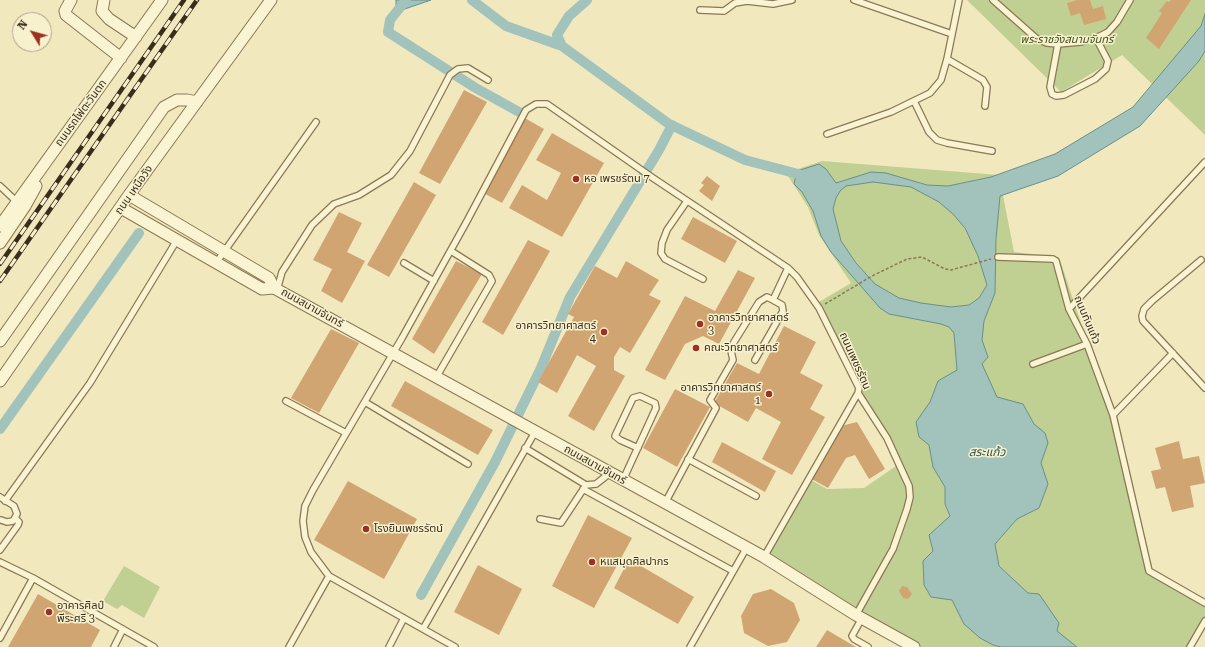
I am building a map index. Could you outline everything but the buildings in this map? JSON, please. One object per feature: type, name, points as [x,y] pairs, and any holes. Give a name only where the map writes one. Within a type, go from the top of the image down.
[{"type":"street","points":[[71,0],[65,11],[66,15],[121,58]]},
{"type":"street","points":[[104,0],[102,12],[109,19],[136,36]]},
{"type":"street","name":"ถนนรถไฟตะวันตก","points":[[0,226],[162,0]]},
{"type":"street","name":"ถนน เหนือวัง","points":[[0,381],[129,195],[271,0]]},
{"type":"street","points":[[0,340],[164,107],[177,100],[197,102]]},
{"type":"street","points":[[0,243],[26,206],[35,188],[39,172]]},
{"type":"street","name":"ถนนสนามจันทร์","points":[[129,195],[269,278],[275,289]]},
{"type":"street","name":"ถนนสนามจันทร์","points":[[121,208],[262,289],[275,289],[437,376],[508,416],[521,425],[747,547],[859,616],[914,647]]},
{"type":"lane","points":[[700,10],[724,11],[735,3],[747,1],[772,4],[792,0]]},
{"type":"lane","points":[[854,0],[952,34]]},
{"type":"lane","points":[[826,134],[891,112],[930,93],[941,80],[947,59],[959,0]]},
{"type":"lane","points":[[993,0],[1037,39],[1047,43],[1058,44],[1080,42],[1096,38],[1108,32],[1117,22],[1130,0]]},
{"type":"lane","points":[[1058,44],[1050,87],[1052,94],[1056,96],[1064,95],[1095,79],[1106,69],[1108,61],[1096,38]]},
{"type":"lane","points":[[947,59],[984,80],[987,87],[985,106]]},
{"type":"lane","points":[[275,289],[282,272],[312,225],[334,204],[359,195],[391,175],[410,151],[450,75],[458,68],[468,68],[488,80]]},
{"type":"lane","points":[[914,101],[929,132],[937,140],[992,151]]},
{"type":"lane","name":"ถนนเพชรรัตน","points":[[329,576],[311,552],[305,537],[303,522],[305,506],[451,251],[526,110],[536,104],[547,104],[653,178],[788,268],[797,276],[819,308],[859,388],[858,393],[887,438],[908,486],[910,497],[893,549],[859,616],[852,636],[868,647]]},
{"type":"lane","points":[[216,263],[316,122]]},
{"type":"lane","points":[[1070,309],[1205,162]]},
{"type":"lane","points":[[0,186],[17,202]]},
{"type":"lane","points":[[687,200],[667,230],[660,253],[665,258],[703,278]]},
{"type":"lane","points":[[0,550],[19,522],[16,518],[17,510],[3,499],[90,383],[177,240]]},
{"type":"lane","points":[[437,376],[492,282],[489,275],[451,251]]},
{"type":"lane","name":"ถนนทับแก้ว","points":[[998,257],[1053,259],[1056,261],[1070,309],[1087,344],[1113,415],[1149,571],[1205,604]]},
{"type":"lane","points":[[1201,260],[1152,301],[1144,310],[1142,316],[1143,321],[1205,388]]},
{"type":"lane","points":[[404,263],[434,281]]},
{"type":"lane","points":[[773,300],[788,268]]},
{"type":"lane","points":[[664,503],[716,408],[710,400],[733,360],[731,351],[734,342],[759,302],[768,297],[782,305],[783,311],[755,360]]},
{"type":"lane","points":[[1033,364],[1087,344]]},
{"type":"lane","points":[[1113,415],[1173,353]]},
{"type":"lane","points":[[764,557],[858,393]]},
{"type":"lane","points":[[623,480],[638,448],[656,406],[653,401],[640,396],[633,398],[615,436],[620,440],[638,448]]},
{"type":"lane","points":[[286,401],[346,433]]},
{"type":"lane","points":[[365,402],[468,464]]},
{"type":"lane","points":[[423,629],[535,432]]},
{"type":"lane","points":[[525,448],[584,487],[733,572]]},
{"type":"lane","points":[[688,459],[756,496]]},
{"type":"lane","points":[[540,518],[561,523],[584,487],[596,484],[610,473]]},
{"type":"lane","points":[[1,520],[10,522],[16,518]]},
{"type":"lane","points":[[690,647],[747,547]]},
{"type":"lane","points":[[0,562],[33,578],[154,647]]},
{"type":"lane","points":[[289,647],[329,576],[455,647]]},
{"type":"lane","points":[[0,638],[33,578]]},
{"type":"lane","points":[[389,647],[404,618]]},
{"type":"lane","points":[[1190,647],[1205,621]]},
{"type":"lane","points":[[114,647],[123,629]]},
{"type":"path","points":[[819,308],[872,276],[899,262],[917,257],[926,258],[945,269],[951,270],[998,257]]},
{"type":"green space","name":"พระราชวังสนามจันทร์","points":[[967,0],[1205,0],[1205,135],[1122,55],[1061,92]]},
{"type":"green space","points":[[822,161],[999,175],[1014,252],[1059,257],[1112,416],[1149,571],[1205,603],[1205,620],[1188,647],[914,647],[769,555],[809,479],[827,489],[864,488],[899,464],[861,395],[819,302],[851,283],[819,235],[808,207],[786,173]]},
{"type":"green space","points":[[124,566],[160,587],[144,618],[122,605],[117,609],[103,601]]},
{"type":"water","points":[[396,0],[431,0],[396,12]]},
{"type":"water","name":"สระแก้ว","points":[[1205,14],[1205,51],[1199,61],[1140,126],[1058,176],[1000,196],[996,239],[995,293],[984,321],[982,340],[988,357],[982,364],[997,397],[1023,404],[1034,424],[1045,433],[1048,443],[1041,463],[1048,484],[1039,508],[1017,519],[995,544],[999,566],[1028,593],[1039,594],[1059,623],[1057,631],[1077,647],[1001,647],[993,645],[980,638],[964,624],[952,600],[931,597],[924,585],[923,561],[933,551],[929,535],[950,516],[945,504],[945,487],[933,467],[929,445],[919,437],[916,422],[930,402],[938,381],[957,370],[954,333],[949,327],[941,324],[889,314],[880,308],[831,252],[821,236],[813,211],[802,192],[794,184],[797,171],[819,164],[826,169],[836,183],[871,172],[886,173],[927,185],[948,186],[991,177],[1055,154],[1133,107],[1201,26]],"holes":[[[873,182],[911,187],[939,202],[953,214],[965,228],[978,256],[987,285],[979,298],[969,305],[951,307],[899,298],[875,284],[856,263],[841,241],[833,209],[836,198],[840,191],[846,186]]]},
{"type":"waterway","points":[[406,0],[390,20],[388,32],[474,87],[519,112]]},
{"type":"waterway","points":[[472,0],[506,26],[562,46]]},
{"type":"waterway","points":[[587,0],[569,16],[557,35],[562,46],[669,124],[745,160],[802,175],[808,179]]},
{"type":"waterway","points":[[421,595],[495,462],[541,368],[570,297],[659,150],[672,125]]},
{"type":"waterway","points":[[0,429],[139,233]]},
{"type":"railway","points":[[0,264],[184,0]]},
{"type":"railway","points":[[0,281],[197,0]]},
{"type":"place","name":"หอ เพรชรัตน 7","points":[[576,179]]},
{"type":"place","name":"อาคารวิทยาศาสตร์ 3","points":[[700,324]]},
{"type":"place","name":"อาคารวิทยาศาสตร์ 4","points":[[604,332]]},
{"type":"place","name":"คณะวิทยาศาสตร์","points":[[696,348]]},
{"type":"place","name":"อาคารวิทยาศาสตร์ 1","points":[[769,394]]},
{"type":"place","name":"โรงยิมเพชรรัตน์","points":[[366,529]]},
{"type":"place","name":"หแสมุดศิลปากร","points":[[592,562]]},
{"type":"place","name":"อาคารศิลป์ พีระศรี 3","points":[[49,612]]}]
